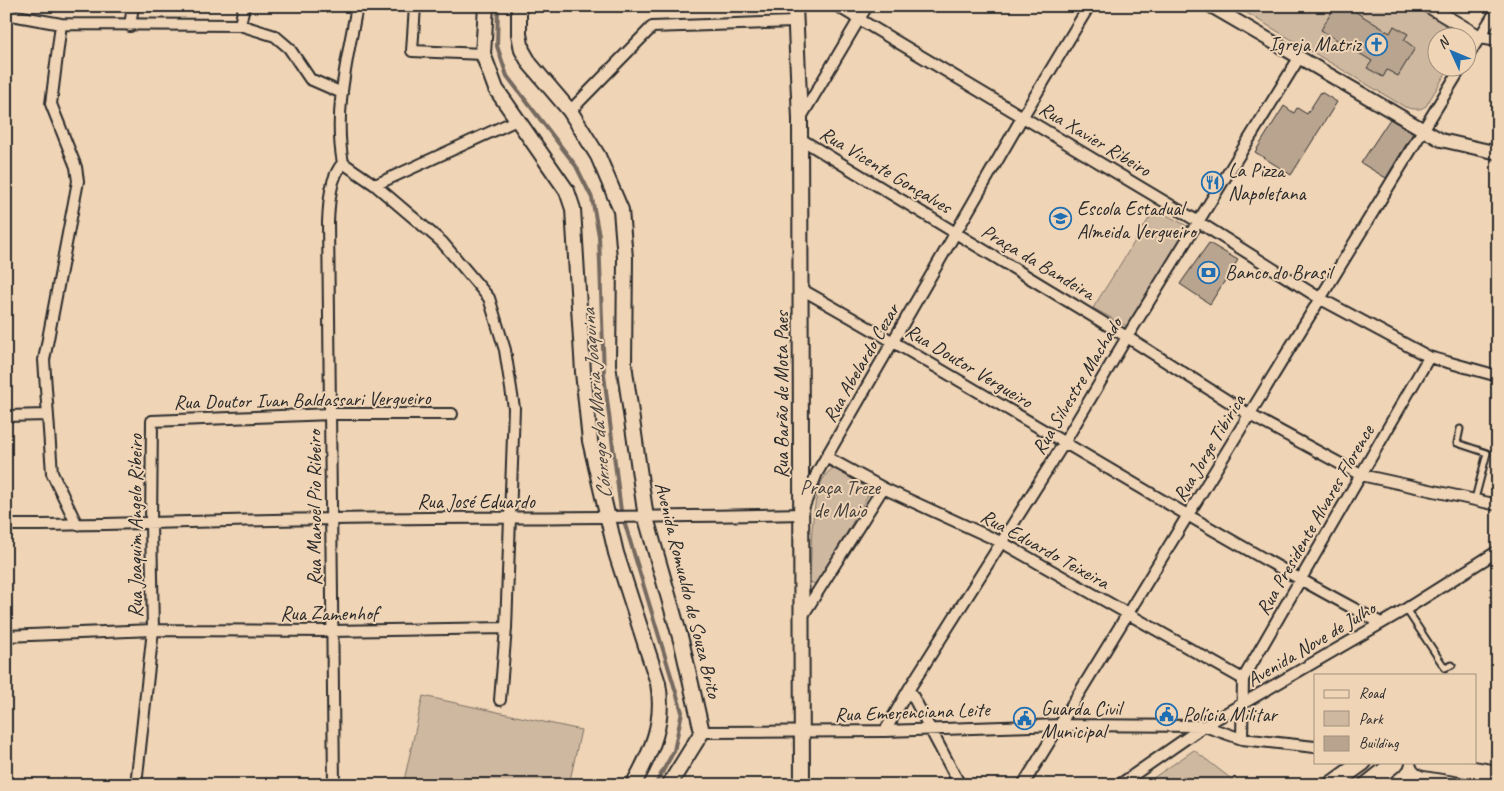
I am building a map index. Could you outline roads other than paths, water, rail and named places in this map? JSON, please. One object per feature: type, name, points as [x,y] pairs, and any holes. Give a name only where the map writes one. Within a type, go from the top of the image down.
[{"type":"main road","points":[[486,6],[483,54],[496,89],[567,191],[573,209],[583,372],[590,441],[616,553],[658,683],[662,704],[659,725],[648,759],[633,785]]},
{"type":"main road","name":"Avenida Romualdo de Souza Brito","points":[[519,6],[519,34],[522,50],[530,64],[570,111],[598,156],[621,210],[625,258],[624,364],[646,518],[682,644],[702,732]]},
{"type":"main road","name":"Rua Barão de Mota Paes","points":[[795,6],[800,119],[803,615],[802,785]]},
{"type":"main road","points":[[668,785],[702,732]]},
{"type":"main road","points":[[1331,785],[1360,764]]},
{"type":"main road","points":[[1368,785],[1394,764]]},
{"type":"main road","points":[[1437,764],[1498,774]]},
{"type":"street","points":[[130,26],[133,6]]},
{"type":"street","points":[[240,25],[244,6]]},
{"type":"street","points":[[357,6],[342,93],[340,147],[343,163],[375,185],[442,242],[489,298],[505,350],[514,408],[506,628],[500,700]]},
{"type":"street","points":[[415,6],[412,51],[483,54]]},
{"type":"street","name":"Rua Xavier Ribeiro","points":[[837,6],[1198,221],[1321,299],[1429,357],[1498,376]]},
{"type":"street","points":[[800,119],[867,6]]},
{"type":"street","points":[[1022,116],[1089,6]]},
{"type":"street","points":[[1211,6],[1441,140],[1498,153]]},
{"type":"street","points":[[1428,6],[1480,37],[1498,40]]},
{"type":"street","points":[[1476,43],[1498,8]]},
{"type":"street","points":[[6,14],[61,24],[130,26],[240,25],[275,36],[289,48],[310,79],[342,93]]},
{"type":"street","points":[[570,111],[652,27],[795,22]]},
{"type":"street","points":[[61,24],[51,104],[76,167],[78,181],[44,360],[52,473],[77,525]]},
{"type":"street","name":"Rua Silvestre Machado","points":[[885,731],[909,689],[1003,543],[1299,58]]},
{"type":"street","name":"Rua Jorge Tibirica","points":[[1023,785],[1455,78]]},
{"type":"street","name":"Rua Abelardo Cezar","points":[[801,514],[817,473],[1022,116]]},
{"type":"street","points":[[375,185],[518,120]]},
{"type":"street","name":"Rua Vicente Gonçalves","points":[[799,138],[956,232]]},
{"type":"street","name":"Rua Manoel Pio Ribeiro","points":[[334,785],[331,632],[333,519],[328,222],[330,199],[338,168],[343,163]]},
{"type":"street","name":"Praça da Bandeira","points":[[956,232],[1127,337]]},
{"type":"street","name":"Rua Doutor Vergueiro","points":[[801,289],[894,341],[1188,517],[1301,581],[1379,622]]},
{"type":"street","points":[[1127,337],[1250,415],[1361,475],[1498,505]]},
{"type":"street","name":"Rua Presidente Alvares Florence","points":[[1243,679],[1429,357]]},
{"type":"street","name":"Rua Doutor Ivan Baldassari Vergueiro","points":[[152,422],[331,414],[452,414]]},
{"type":"street","points":[[6,416],[47,415]]},
{"type":"street","name":"Rua Joaquim Angelo Ribeiro","points":[[136,785],[154,630],[151,524],[152,422]]},
{"type":"street","name":"Rua Eduardo Teixeira","points":[[826,457],[883,488],[1003,543],[1128,616],[1243,679]]},
{"type":"street","points":[[803,615],[883,488]]},
{"type":"street","name":"Rua José Eduardo","points":[[6,525],[151,524],[333,519],[646,518],[801,514]]},
{"type":"street","name":"Avenida Nove de Julho","points":[[1119,785],[1204,726],[1243,705],[1379,622],[1406,609],[1498,552]]},
{"type":"street","name":"Rua Zamenhof","points":[[6,636],[154,630],[331,632],[506,628]]},
{"type":"street","points":[[1242,739],[1243,679]]},
{"type":"street","points":[[909,689],[960,785]]},
{"type":"street","name":"Rua Emerenciana Leite","points":[[702,732],[885,731],[1061,725],[1204,726]]},
{"type":"street","points":[[1204,726],[1242,739],[1314,748]]},
{"type":"lane","points":[[1460,429],[1457,443],[1487,453],[1475,499]]},
{"type":"lane","points":[[1406,609],[1444,668],[1452,665]]},
{"type":"waterway","name":"Córrego da Maria Joaquina","points":[[498,6],[497,46],[507,76],[576,166],[592,198],[599,236],[604,375],[621,511],[682,712],[674,751],[655,785]]},
{"type":"place","name":"Igreja Matriz","points":[[1377,44]]},
{"type":"place","name":"La Pizza Napoletana","points":[[1212,182]]},
{"type":"place","name":"Escola Estadual Almeida Vergueiro","points":[[1061,219]]},
{"type":"place","name":"Banco do Brasil","points":[[1209,272]]},
{"type":"place","name":"Polícia Militar","points":[[1167,714]]},
{"type":"place","name":"Guarda Civil Municipal","points":[[1025,719]]},
{"type":"park label","name":"Praça Treze de Maio","points":[[840,498]]}]
